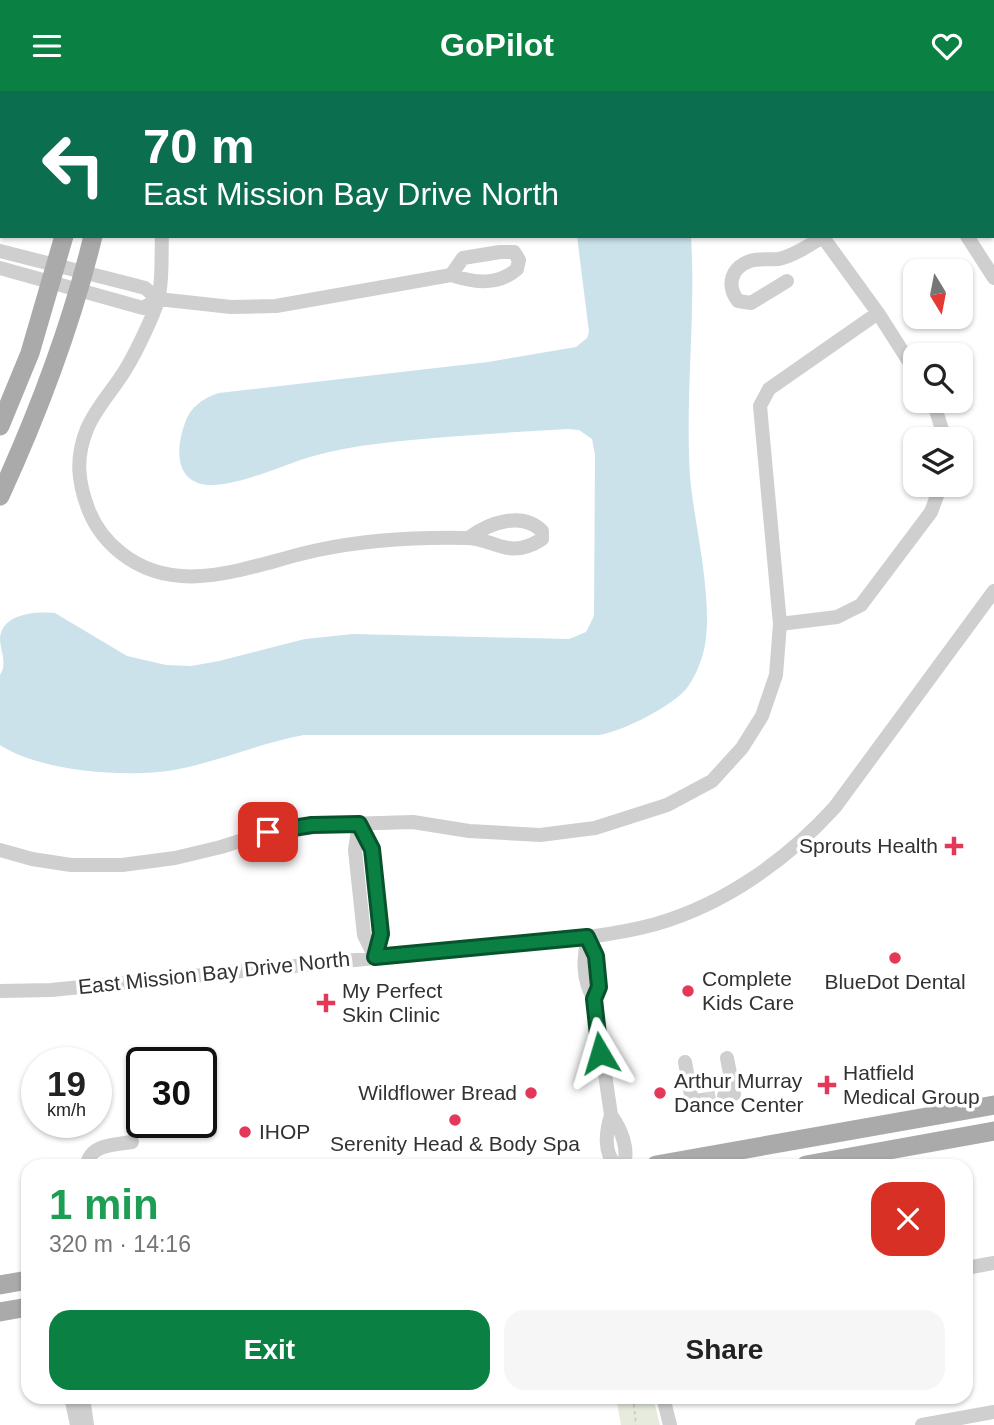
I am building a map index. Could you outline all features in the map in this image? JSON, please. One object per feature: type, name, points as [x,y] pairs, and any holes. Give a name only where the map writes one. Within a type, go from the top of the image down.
[{"type":"main road","points":[[0,426],[30,353],[63,238]]},
{"type":"main road","points":[[0,496],[47,389],[92,238]]},
{"type":"main road","points":[[690,1159],[994,1105]]},
{"type":"main road","points":[[839,1159],[994,1131]]},
{"type":"main road","points":[[0,1286],[21,1282]]},
{"type":"main road","points":[[0,1312],[21,1308]]},
{"type":"street","points":[[162,238],[158,299],[128,365],[87,428],[78,459],[80,486],[91,516],[107,542],[131,561],[164,575],[198,578],[238,571],[284,557],[337,546],[470,537]]},
{"type":"street","points":[[787,281],[751,303],[738,301],[731,292],[734,273],[748,262],[780,258],[821,238]]},
{"type":"street","points":[[824,238],[903,352]]},
{"type":"street","points":[[968,238],[994,278]]},
{"type":"street","points":[[0,251],[81,281],[143,308],[158,299]]},
{"type":"street","points":[[0,268],[54,273]]},
{"type":"street","points":[[81,281],[145,288],[158,299],[230,307],[276,306],[451,275]]},
{"type":"street","points":[[0,850],[32,859],[71,865],[122,865],[175,858],[268,832],[312,825],[413,822],[469,831],[540,835],[595,828],[667,805],[712,781],[742,748],[762,716],[776,675],[780,624],[760,406],[769,389],[878,313]]},
{"type":"street","points":[[780,624],[837,617],[861,605],[931,512],[937,497]]},
{"type":"street","name":"East Mission Bay Drive North","points":[[0,991],[51,990],[587,937],[637,929],[686,914],[740,886],[790,850],[835,807],[994,591]]},
{"type":"street","points":[[359,824],[372,849],[381,934],[375,957]]},
{"type":"street","points":[[587,937],[596,956],[599,987],[594,999],[600,1053],[611,1115],[621,1129],[626,1159]]},
{"type":"street","points":[[724,1096],[733,1094],[727,1058]]},
{"type":"street","points":[[685,1062],[692,1101],[702,1100]]},
{"type":"street","points":[[610,1159],[606,1131],[611,1115]]},
{"type":"street","points":[[88,1159],[90,1153],[97,1148],[132,1142]]},
{"type":"street","points":[[973,1267],[994,1263]]},
{"type":"street","points":[[75,1404],[79,1425]]},
{"type":"street","points":[[84,1404],[88,1425]]},
{"type":"street","points":[[665,1404],[670,1425]]},
{"type":"street","points":[[922,1425],[994,1412]]},
{"type":"path","points":[[634,1404],[636,1425]]},
{"type":"shaded area","points":[[617,1404],[655,1404],[660,1425],[621,1425]]},
{"type":"water","points":[[577,238],[691,238],[690,476],[707,619],[706,641],[700,663],[687,688],[670,703],[620,729],[599,735],[304,735],[190,767],[154,772],[109,773],[61,767],[18,754],[0,745],[0,675],[4,661],[0,638],[7,623],[30,613],[55,613],[127,656],[166,665],[191,666],[305,639],[353,634],[569,639],[586,632],[594,616],[595,455],[592,439],[579,430],[446,437],[361,446],[310,457],[253,477],[209,485],[198,483],[184,473],[179,448],[190,412],[203,400],[219,393],[488,362],[576,347],[587,338],[589,332]]},
{"type":"tunnel","points":[[702,1100],[724,1096]]},
{"type":"place","name":"Sprouts Health","points":[[954,846]]},
{"type":"place","name":"BlueDot Dental","points":[[895,958]]},
{"type":"place","name":"Complete Kids Care","points":[[688,991]]},
{"type":"place","name":"My Perfect Skin Clinic","points":[[326,1003]]},
{"type":"place","name":"Hatfield Medical Group","points":[[827,1085]]},
{"type":"place","name":"Wildflower Bread","points":[[531,1093]]},
{"type":"place","name":"Arthur Murray Dance Center","points":[[660,1093]]},
{"type":"place","name":"Serenity Head & Body Spa","points":[[455,1120]]},
{"type":"place","name":"IHOP","points":[[245,1132]]},
{"type":"route","points":[[268,832],[312,825],[359,824],[372,849],[381,934],[375,957],[587,937],[596,956],[599,987],[594,999],[600,1053]]}]
